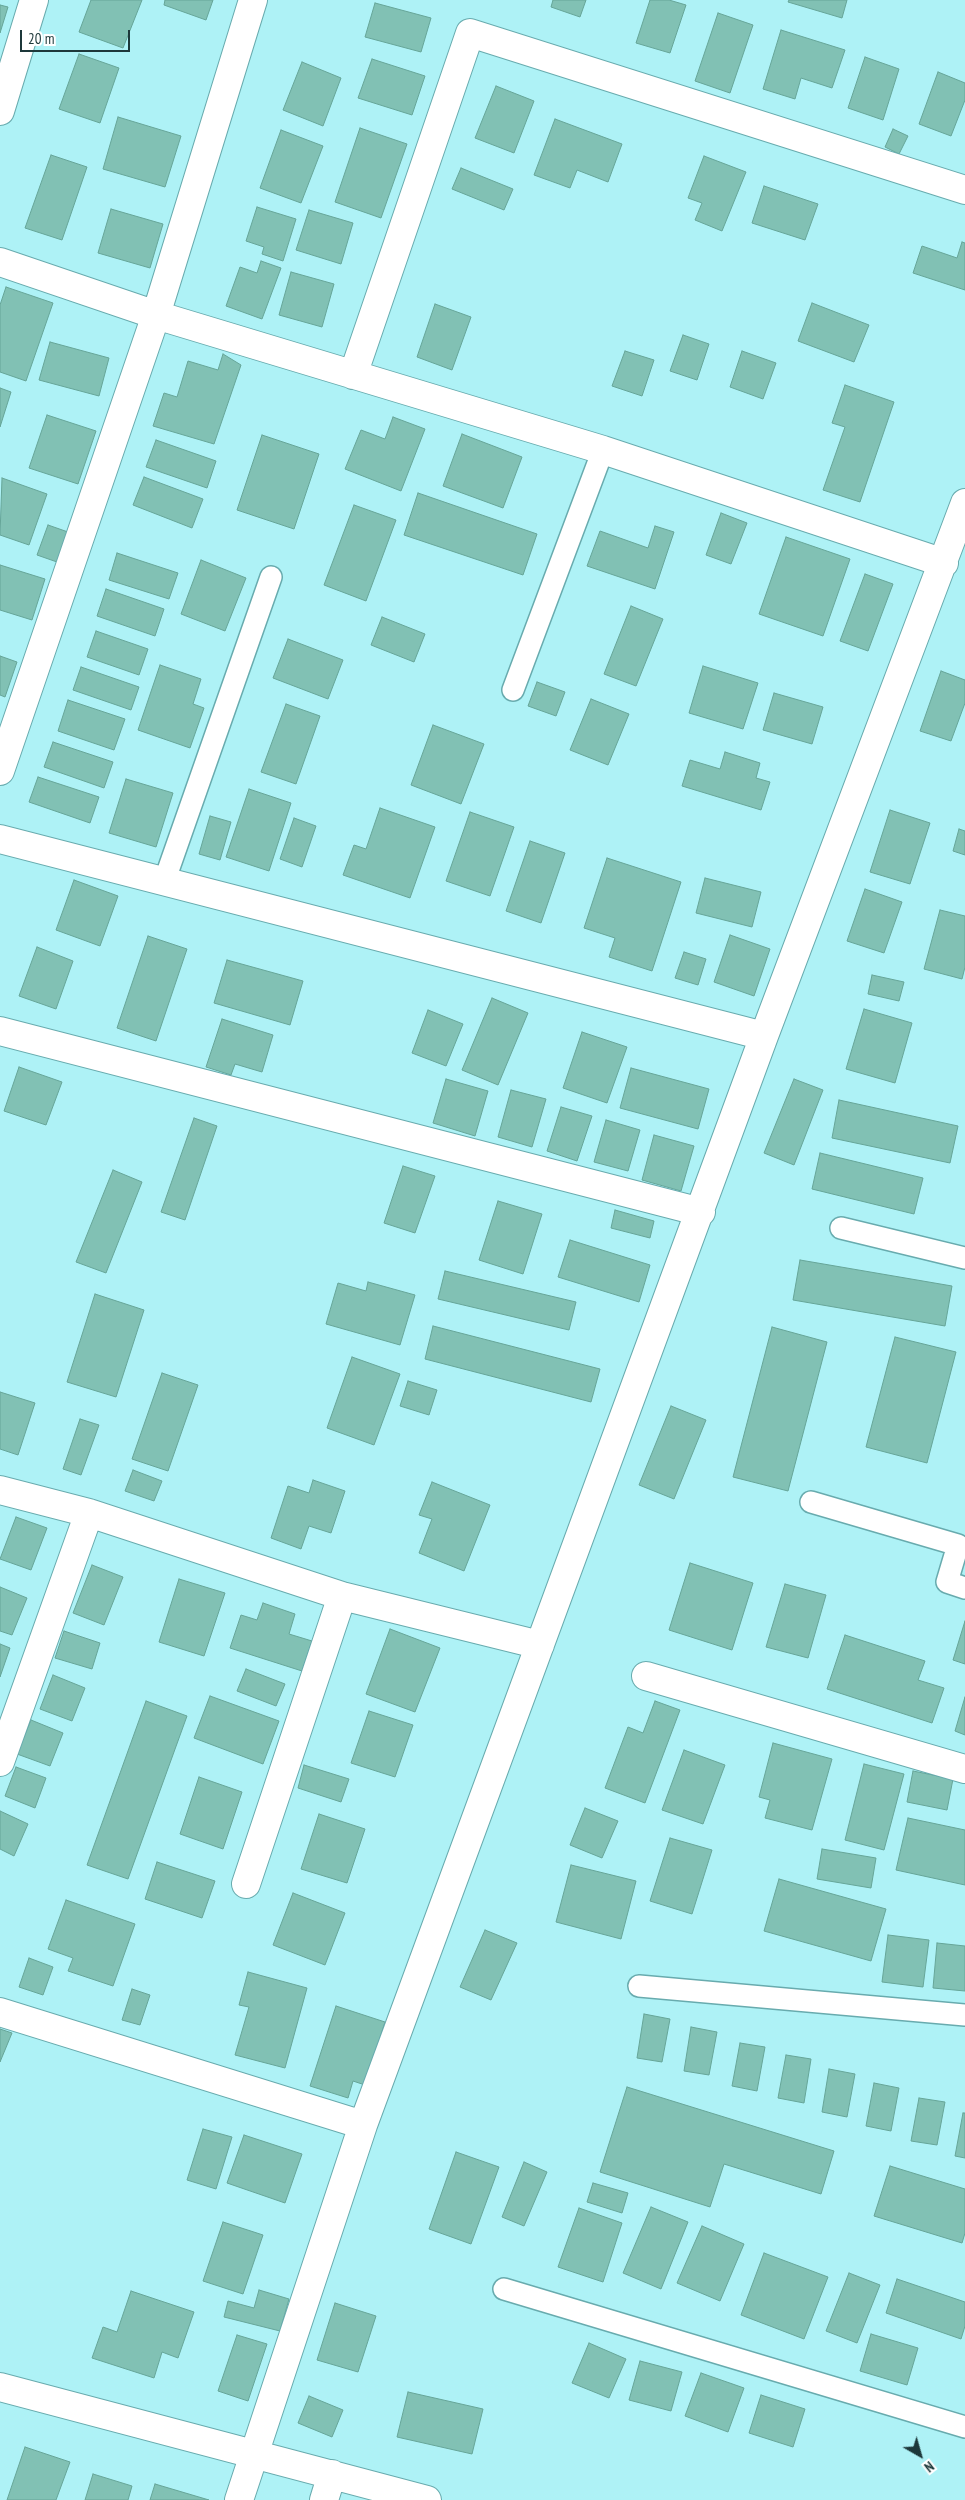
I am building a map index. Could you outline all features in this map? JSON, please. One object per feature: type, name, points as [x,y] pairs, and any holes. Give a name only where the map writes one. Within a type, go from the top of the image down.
[{"type":"street","points":[[0,111],[34,0]]},
{"type":"street","points":[[0,771],[156,314],[253,0]]},
{"type":"street","points":[[353,375],[470,33],[965,190]]},
{"type":"street","points":[[0,262],[156,314],[603,450],[944,563]]},
{"type":"street","points":[[239,2500],[363,2125],[701,1212],[764,1036],[944,563],[965,503]]},
{"type":"street","points":[[2,847],[164,882],[764,1036]]},
{"type":"street","points":[[0,1031],[701,1212]]},
{"type":"street","points":[[0,1490],[89,1513],[342,1596],[540,1645]]},
{"type":"street","points":[[0,1762],[89,1513]]},
{"type":"street","points":[[246,1884],[342,1596]]},
{"type":"street","points":[[646,1676],[965,1768]]},
{"type":"street","points":[[0,2012],[363,2125]]},
{"type":"street","points":[[0,2387],[427,2500]]},
{"type":"street","points":[[324,2500],[332,2474]]},
{"type":"lane","points":[[513,690],[603,450]]},
{"type":"lane","points":[[164,882],[271,578]]},
{"type":"lane","points":[[841,1228],[965,1258]]},
{"type":"lane","points":[[811,1502],[958,1544],[947,1582],[965,1588]]},
{"type":"lane","points":[[639,1986],[965,2015]]},
{"type":"lane","points":[[504,2289],[965,2427]]},
{"type":"building","points":[[91,0],[142,0],[123,48],[79,32]]},
{"type":"building","points":[[165,0],[213,0],[206,20],[164,5]]},
{"type":"building","points":[[553,0],[586,0],[580,17],[551,7]]},
{"type":"building","points":[[650,0],[669,0],[686,5],[670,53],[636,43]]},
{"type":"building","points":[[789,0],[847,0],[842,18],[788,2]]},
{"type":"building","points":[[375,3],[431,18],[421,52],[365,37]]},
{"type":"building","points":[[0,5],[8,7],[0,33]]},
{"type":"building","points":[[718,13],[753,25],[730,93],[695,81]]},
{"type":"building","points":[[781,30],[845,50],[832,88],[801,78],[795,99],[763,89]]},
{"type":"building","points":[[79,54],[119,68],[100,123],[59,109]]},
{"type":"building","points":[[865,57],[899,69],[883,120],[848,108]]},
{"type":"building","points":[[372,59],[425,76],[412,115],[358,98]]},
{"type":"building","points":[[302,62],[341,78],[323,126],[283,110]]},
{"type":"building","points":[[938,72],[965,83],[965,100],[951,136],[919,124]]},
{"type":"building","points":[[496,86],[534,101],[514,153],[475,138]]},
{"type":"building","points":[[118,117],[181,136],[165,187],[103,169]]},
{"type":"building","points":[[555,119],[622,144],[608,182],[577,170],[570,188],[534,175]]},
{"type":"building","points":[[360,128],[407,144],[381,218],[335,202]]},
{"type":"building","points":[[893,129],[908,136],[899,154],[885,147]]},
{"type":"building","points":[[281,130],[323,146],[301,203],[260,188]]},
{"type":"building","points":[[51,155],[87,167],[62,240],[25,228]]},
{"type":"building","points":[[704,156],[746,172],[722,231],[695,220],[702,203],[688,198]]},
{"type":"building","points":[[461,168],[513,189],[504,210],[452,189]]},
{"type":"building","points":[[764,186],[818,204],[805,240],[752,223]]},
{"type":"building","points":[[257,207],[296,219],[283,261],[262,254],[264,247],[246,241]]},
{"type":"building","points":[[111,209],[163,224],[150,268],[98,253]]},
{"type":"building","points":[[309,210],[353,223],[341,264],[296,250]]},
{"type":"building","points":[[962,242],[965,243],[965,290],[913,273],[922,246],[957,258]]},
{"type":"building","points":[[261,261],[281,268],[262,319],[226,306],[240,267],[257,273]]},
{"type":"building","points":[[291,272],[334,284],[322,327],[279,315]]},
{"type":"building","points":[[6,287],[53,303],[26,381],[0,372],[0,305]]},
{"type":"building","points":[[812,303],[869,325],[854,362],[798,341]]},
{"type":"building","points":[[435,304],[471,317],[452,370],[417,357]]},
{"type":"building","points":[[683,335],[709,344],[697,380],[670,371]]},
{"type":"building","points":[[50,342],[109,358],[99,396],[39,380]]},
{"type":"building","points":[[625,351],[654,360],[642,396],[612,386]]},
{"type":"building","points":[[742,351],[776,363],[763,399],[730,387]]},
{"type":"building","points":[[223,354],[241,365],[214,444],[153,426],[164,393],[177,397],[188,361],[218,370]]},
{"type":"building","points":[[845,385],[894,402],[860,502],[823,490],[845,427],[832,423]]},
{"type":"building","points":[[0,388],[11,392],[0,427]]},
{"type":"building","points":[[47,415],[96,431],[78,484],[29,468]]},
{"type":"building","points":[[393,417],[425,429],[401,491],[345,469],[361,430],[385,439]]},
{"type":"building","points":[[462,434],[522,457],[503,508],[443,486]]},
{"type":"building","points":[[262,435],[319,454],[294,529],[237,510]]},
{"type":"building","points":[[156,440],[216,461],[207,488],[146,467]]},
{"type":"building","points":[[144,477],[203,499],[192,528],[133,505]]},
{"type":"building","points":[[2,478],[47,494],[29,545],[0,535]]},
{"type":"building","points":[[418,493],[537,534],[523,575],[404,535]]},
{"type":"building","points":[[354,505],[396,520],[366,601],[324,585]]},
{"type":"building","points":[[721,513],[747,523],[731,564],[706,555]]},
{"type":"building","points":[[48,525],[68,532],[57,562],[37,555]]},
{"type":"building","points":[[655,526],[674,532],[655,589],[587,566],[600,531],[648,548]]},
{"type":"building","points":[[786,537],[850,559],[823,636],[759,614]]},
{"type":"building","points":[[117,553],[178,573],[169,599],[109,580]]},
{"type":"building","points":[[201,560],[246,578],[225,631],[181,614]]},
{"type":"building","points":[[0,565],[45,579],[32,620],[0,610]]},
{"type":"building","points":[[865,574],[893,584],[868,651],[840,641]]},
{"type":"building","points":[[106,589],[164,609],[155,636],[97,616]]},
{"type":"building","points":[[631,606],[663,619],[636,686],[604,674]]},
{"type":"building","points":[[382,617],[425,634],[414,662],[371,645]]},
{"type":"building","points":[[96,631],[148,649],[139,675],[87,657]]},
{"type":"building","points":[[288,639],[343,660],[328,699],[273,678]]},
{"type":"building","points":[[0,656],[17,662],[5,697],[0,695]]},
{"type":"building","points":[[160,665],[201,679],[193,704],[204,708],[190,748],[138,730]]},
{"type":"building","points":[[703,666],[758,683],[743,729],[689,713]]},
{"type":"building","points":[[81,667],[139,687],[131,710],[73,690]]},
{"type":"building","points":[[941,671],[965,680],[965,703],[951,741],[920,731]]},
{"type":"building","points":[[537,682],[565,692],[556,716],[528,706]]},
{"type":"building","points":[[774,693],[823,707],[812,744],[763,730]]},
{"type":"building","points":[[591,699],[629,714],[608,765],[570,750]]},
{"type":"building","points":[[68,700],[125,719],[114,750],[58,731]]},
{"type":"building","points":[[286,704],[320,716],[296,784],[261,772]]},
{"type":"building","points":[[433,725],[484,744],[461,804],[411,785]]},
{"type":"building","points":[[53,742],[113,762],[104,788],[44,767]]},
{"type":"building","points":[[725,752],[760,763],[756,778],[770,782],[761,810],[682,786],[690,760],[720,769]]},
{"type":"building","points":[[38,777],[99,797],[90,823],[29,802]]},
{"type":"building","points":[[126,779],[173,793],[156,847],[109,833]]},
{"type":"building","points":[[249,789],[291,803],[269,871],[226,857]]},
{"type":"building","points":[[380,808],[435,827],[410,898],[343,875],[354,845],[366,849]]},
{"type":"building","points":[[890,810],[930,823],[910,884],[870,872]]},
{"type":"building","points":[[470,812],[514,827],[490,896],[446,881]]},
{"type":"building","points":[[210,816],[231,822],[220,860],[199,854]]},
{"type":"building","points":[[294,818],[316,826],[302,867],[280,859]]},
{"type":"building","points":[[959,829],[965,831],[965,855],[953,851]]},
{"type":"building","points":[[530,841],[565,853],[541,923],[506,911]]},
{"type":"building","points":[[607,858],[681,882],[652,971],[609,957],[615,938],[584,928]]},
{"type":"building","points":[[705,878],[761,892],[752,927],[696,913]]},
{"type":"building","points":[[74,880],[118,896],[100,946],[56,930]]},
{"type":"building","points":[[865,889],[902,902],[884,953],[847,941]]},
{"type":"building","points":[[940,910],[965,916],[965,967],[962,979],[924,969]]},
{"type":"building","points":[[730,935],[770,949],[754,996],[714,982]]},
{"type":"building","points":[[148,936],[187,949],[156,1041],[117,1028]]},
{"type":"building","points":[[37,947],[73,961],[56,1009],[19,996]]},
{"type":"building","points":[[684,952],[706,959],[698,985],[675,978]]},
{"type":"building","points":[[227,960],[303,981],[290,1025],[214,1003]]},
{"type":"building","points":[[872,975],[904,982],[899,1001],[868,994]]},
{"type":"building","points":[[492,998],[528,1013],[498,1085],[462,1070]]},
{"type":"building","points":[[864,1009],[912,1023],[895,1083],[846,1069]]},
{"type":"building","points":[[428,1010],[463,1024],[446,1066],[412,1053]]},
{"type":"building","points":[[222,1019],[273,1035],[262,1072],[235,1064],[231,1075],[206,1067]]},
{"type":"building","points":[[582,1032],[627,1047],[607,1103],[563,1088]]},
{"type":"building","points":[[19,1067],[62,1082],[46,1125],[4,1111]]},
{"type":"building","points":[[631,1068],[709,1089],[698,1129],[620,1108]]},
{"type":"building","points":[[446,1079],[488,1091],[475,1136],[433,1123]]},
{"type":"building","points":[[794,1079],[823,1090],[794,1165],[764,1153]]},
{"type":"building","points":[[511,1090],[546,1099],[532,1147],[498,1137]]},
{"type":"building","points":[[839,1100],[958,1126],[950,1163],[832,1138]]},
{"type":"building","points":[[561,1107],[592,1116],[577,1161],[547,1151]]},
{"type":"building","points":[[194,1118],[217,1126],[185,1220],[161,1212]]},
{"type":"building","points":[[606,1120],[640,1130],[628,1171],[594,1162]]},
{"type":"building","points":[[654,1135],[694,1146],[681,1191],[642,1180]]},
{"type":"building","points":[[820,1153],[923,1178],[914,1214],[812,1189]]},
{"type":"building","points":[[403,1166],[435,1176],[415,1233],[384,1223]]},
{"type":"building","points":[[113,1170],[142,1182],[106,1273],[76,1262]]},
{"type":"building","points":[[498,1201],[542,1214],[523,1274],[479,1260]]},
{"type":"building","points":[[615,1210],[654,1221],[650,1238],[611,1228]]},
{"type":"building","points":[[570,1240],[650,1265],[639,1302],[558,1277]]},
{"type":"building","points":[[800,1260],[952,1286],[945,1326],[793,1300]]},
{"type":"building","points":[[445,1271],[576,1302],[569,1330],[438,1299]]},
{"type":"building","points":[[368,1282],[415,1295],[400,1345],[326,1324],[338,1283],[366,1291]]},
{"type":"building","points":[[95,1294],[144,1310],[116,1397],[67,1382]]},
{"type":"building","points":[[433,1326],[600,1369],[591,1402],[425,1359]]},
{"type":"building","points":[[772,1327],[827,1342],[788,1491],[733,1477]]},
{"type":"building","points":[[895,1337],[956,1352],[927,1463],[866,1447]]},
{"type":"building","points":[[352,1357],[400,1374],[374,1445],[327,1428]]},
{"type":"building","points":[[162,1373],[198,1385],[168,1471],[132,1459]]},
{"type":"building","points":[[408,1381],[437,1390],[429,1415],[400,1406]]},
{"type":"building","points":[[0,1392],[35,1403],[18,1455],[0,1449]]},
{"type":"building","points":[[671,1406],[706,1420],[674,1499],[639,1485]]},
{"type":"building","points":[[80,1419],[99,1425],[81,1475],[63,1469]]},
{"type":"building","points":[[133,1470],[162,1481],[154,1501],[125,1491]]},
{"type":"building","points":[[313,1480],[345,1491],[331,1533],[309,1526],[301,1549],[271,1538],[288,1486],[309,1493]]},
{"type":"building","points":[[432,1482],[490,1505],[464,1571],[419,1553],[432,1519],[419,1515]]},
{"type":"building","points":[[16,1517],[47,1528],[31,1570],[0,1559]]},
{"type":"building","points":[[690,1563],[753,1583],[732,1650],[669,1630]]},
{"type":"building","points":[[92,1565],[123,1577],[104,1625],[73,1613]]},
{"type":"building","points":[[179,1579],[225,1593],[204,1656],[159,1642]]},
{"type":"building","points":[[785,1584],[826,1595],[808,1658],[766,1647]]},
{"type":"building","points":[[0,1587],[27,1598],[12,1635],[0,1631]]},
{"type":"building","points":[[263,1603],[295,1614],[289,1634],[312,1641],[302,1671],[230,1648],[241,1615],[257,1620]]},
{"type":"building","points":[[965,1621],[965,1664],[953,1660]]},
{"type":"building","points":[[390,1629],[440,1648],[415,1712],[366,1694]]},
{"type":"building","points":[[64,1631],[100,1643],[92,1669],[55,1658]]},
{"type":"building","points":[[845,1635],[925,1661],[918,1680],[944,1688],[932,1723],[827,1689]]},
{"type":"building","points":[[0,1644],[10,1648],[0,1677]]},
{"type":"building","points":[[246,1669],[285,1684],[276,1706],[237,1691]]},
{"type":"building","points":[[53,1675],[85,1688],[72,1721],[40,1709]]},
{"type":"building","points":[[210,1696],[279,1721],[263,1764],[194,1738]]},
{"type":"building","points":[[965,1697],[965,1735],[955,1731]]},
{"type":"building","points":[[146,1701],[187,1716],[128,1879],[87,1865]]},
{"type":"building","points":[[655,1701],[680,1710],[645,1803],[605,1788],[628,1727],[643,1733]]},
{"type":"building","points":[[369,1711],[413,1725],[395,1777],[351,1763]]},
{"type":"building","points":[[31,1720],[63,1733],[50,1766],[17,1754]]},
{"type":"building","points":[[773,1743],[832,1759],[812,1830],[765,1818],[770,1800],[759,1797]]},
{"type":"building","points":[[684,1750],[725,1765],[703,1824],[662,1810]]},
{"type":"building","points":[[864,1764],[904,1774],[884,1850],[845,1840]]},
{"type":"building","points":[[304,1765],[349,1779],[341,1802],[298,1788]]},
{"type":"building","points":[[16,1767],[46,1778],[35,1808],[5,1796]]},
{"type":"building","points":[[913,1771],[953,1779],[947,1810],[907,1802]]},
{"type":"building","points":[[199,1777],[242,1792],[223,1849],[180,1834]]},
{"type":"building","points":[[585,1808],[618,1821],[602,1858],[570,1845]]},
{"type":"building","points":[[0,1811],[28,1824],[14,1856],[0,1849]]},
{"type":"building","points":[[319,1814],[365,1829],[347,1883],[301,1869]]},
{"type":"building","points":[[908,1818],[965,1830],[965,1885],[896,1870]]},
{"type":"building","points":[[670,1838],[712,1850],[692,1914],[650,1901]]},
{"type":"building","points":[[822,1849],[876,1858],[871,1888],[817,1879]]},
{"type":"building","points":[[157,1862],[215,1881],[202,1918],[145,1899]]},
{"type":"building","points":[[571,1865],[636,1881],[621,1939],[556,1922]]},
{"type":"building","points":[[779,1879],[886,1909],[871,1961],[764,1931]]},
{"type":"building","points":[[293,1893],[345,1913],[325,1965],[273,1945]]},
{"type":"building","points":[[66,1900],[135,1924],[113,1986],[68,1971],[73,1958],[48,1949]]},
{"type":"building","points":[[485,1930],[517,1943],[491,2000],[460,1987]]},
{"type":"building","points":[[888,1935],[929,1940],[923,1987],[882,1982]]},
{"type":"building","points":[[937,1943],[965,1946],[965,1991],[933,1988]]},
{"type":"building","points":[[29,1958],[53,1967],[43,1995],[19,1987]]},
{"type":"building","points":[[248,1972],[307,1988],[285,2068],[235,2055],[249,2007],[239,2005]]},
{"type":"building","points":[[132,1989],[150,1995],[140,2025],[122,2020]]},
{"type":"building","points":[[336,2006],[385,2022],[365,2085],[353,2081],[348,2098],[310,2086]]},
{"type":"building","points":[[644,2014],[670,2019],[662,2062],[637,2058]]},
{"type":"building","points":[[691,2027],[717,2032],[709,2075],[684,2071]]},
{"type":"building","points":[[0,2029],[12,2033],[0,2062]]},
{"type":"building","points":[[740,2043],[765,2047],[757,2091],[732,2086]]},
{"type":"building","points":[[786,2055],[811,2059],[804,2103],[778,2098]]},
{"type":"building","points":[[829,2069],[855,2074],[847,2117],[822,2112]]},
{"type":"building","points":[[874,2083],[899,2088],[891,2131],[866,2126]]},
{"type":"building","points":[[627,2087],[834,2151],[821,2194],[724,2164],[710,2207],[600,2172]]},
{"type":"building","points":[[919,2098],[945,2102],[937,2145],[911,2141]]},
{"type":"building","points":[[963,2113],[965,2113],[965,2158],[955,2156]]},
{"type":"building","points":[[203,2129],[232,2137],[216,2189],[187,2180]]},
{"type":"building","points":[[244,2135],[302,2154],[285,2203],[227,2183]]},
{"type":"building","points":[[456,2152],[499,2167],[471,2244],[429,2229]]},
{"type":"building","points":[[524,2162],[547,2172],[524,2226],[502,2217]]},
{"type":"building","points":[[890,2166],[965,2189],[965,2233],[962,2243],[874,2216]]},
{"type":"building","points":[[593,2183],[628,2193],[622,2213],[587,2202]]},
{"type":"building","points":[[651,2207],[688,2222],[661,2289],[623,2273]]},
{"type":"building","points":[[579,2208],[622,2223],[603,2282],[558,2267]]},
{"type":"building","points":[[223,2222],[263,2235],[243,2294],[203,2281]]},
{"type":"building","points":[[702,2226],[744,2244],[720,2301],[677,2283]]},
{"type":"building","points":[[764,2253],[828,2277],[804,2339],[741,2315]]},
{"type":"building","points":[[849,2273],[880,2285],[857,2343],[826,2331]]},
{"type":"building","points":[[897,2279],[965,2302],[965,2326],[961,2339],[886,2313]]},
{"type":"building","points":[[259,2290],[289,2299],[280,2331],[224,2317],[228,2301],[254,2308]]},
{"type":"building","points":[[131,2291],[194,2312],[178,2358],[162,2352],[154,2378],[92,2358],[103,2327],[117,2332]]},
{"type":"building","points":[[335,2303],[376,2316],[358,2372],[317,2360]]},
{"type":"building","points":[[871,2334],[918,2348],[907,2385],[860,2371]]},
{"type":"building","points":[[237,2335],[267,2344],[248,2401],[218,2391]]},
{"type":"building","points":[[589,2343],[626,2359],[609,2398],[572,2383]]},
{"type":"building","points":[[640,2361],[682,2372],[671,2411],[629,2400]]},
{"type":"building","points":[[701,2373],[744,2388],[728,2432],[685,2416]]},
{"type":"building","points":[[408,2392],[483,2409],[472,2454],[397,2437]]},
{"type":"building","points":[[761,2395],[805,2409],[793,2447],[749,2433]]},
{"type":"building","points":[[309,2396],[343,2410],[332,2437],[298,2423]]},
{"type":"building","points":[[25,2447],[70,2462],[56,2500],[7,2500]]},
{"type":"building","points":[[93,2474],[132,2486],[128,2500],[85,2500]]},
{"type":"building","points":[[155,2484],[209,2500],[150,2500]]}]
